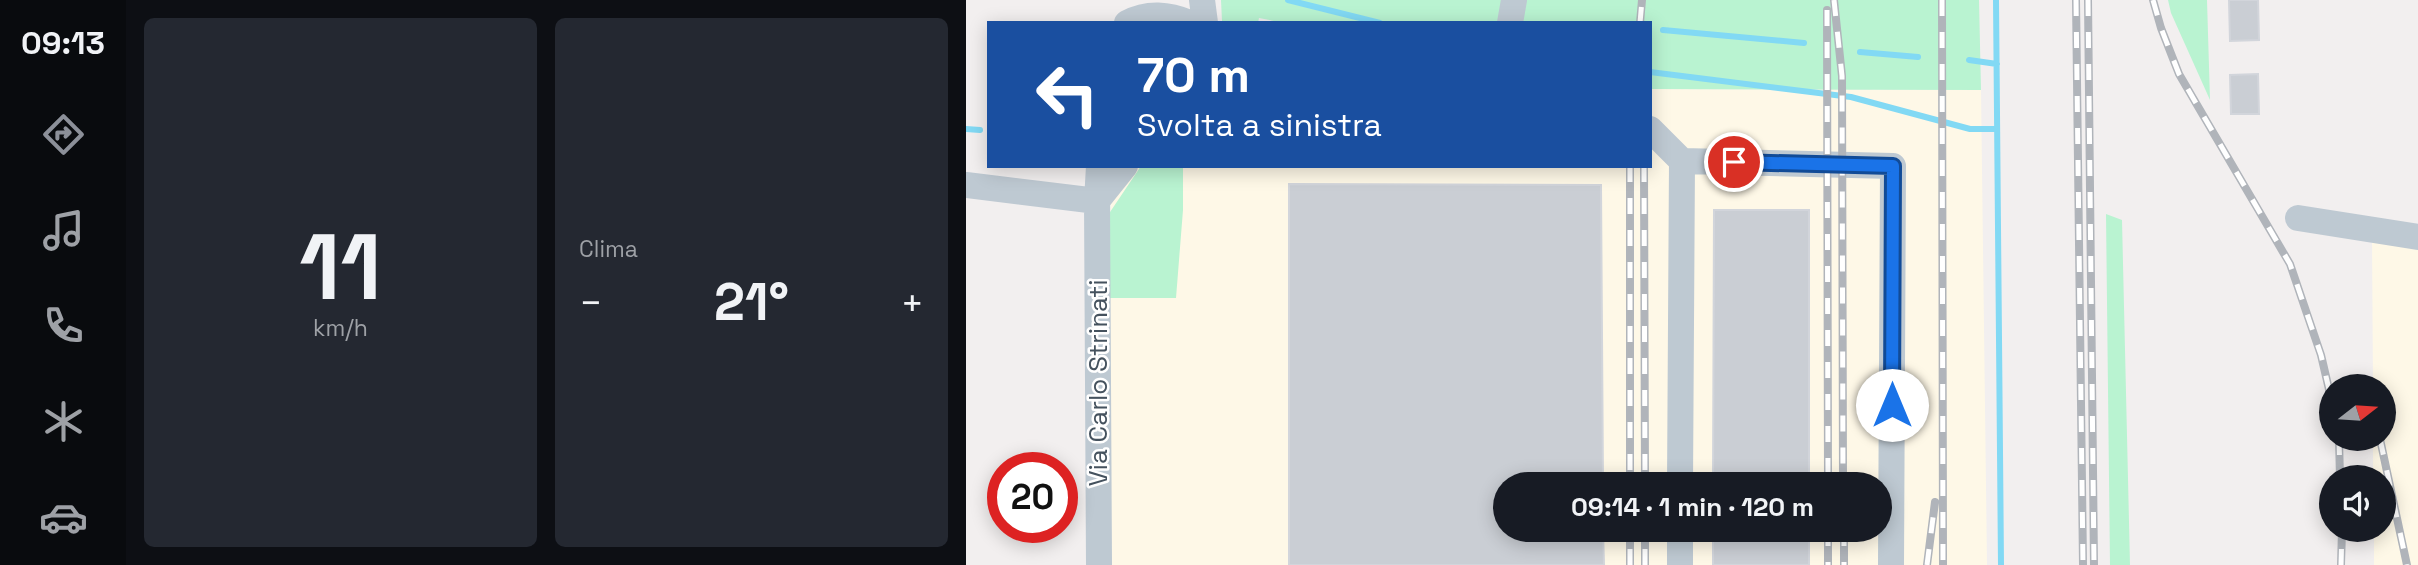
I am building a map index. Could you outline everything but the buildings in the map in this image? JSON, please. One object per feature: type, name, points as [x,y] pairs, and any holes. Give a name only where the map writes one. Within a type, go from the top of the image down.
[{"type":"street","points":[[1120,21],[1133,0]]},
{"type":"street","points":[[1202,0],[1205,21]]},
{"type":"street","points":[[1132,21],[1149,15],[1170,15],[1185,21]]},
{"type":"street","points":[[1652,131],[1682,161],[1893,166],[1891,565]]},
{"type":"street","points":[[1680,472],[1682,161]]},
{"type":"street","name":"Via Carlo Strinati","points":[[1099,565],[1097,201],[1100,168]]},
{"type":"street","points":[[966,186],[1097,201],[1123,168]]},
{"type":"street","points":[[2298,218],[2418,237]]},
{"type":"street","points":[[1680,542],[1680,565]]},
{"type":"shaded area","points":[[1652,89],[1981,90],[1987,565],[1109,565],[1111,168],[1652,168]]},
{"type":"shaded area","points":[[2372,236],[2418,240],[2418,565],[2374,565],[2374,542],[2396,542],[2396,465],[2373,465],[2373,452],[2396,452],[2396,374],[2373,374]]},
{"type":"green space","points":[[1221,0],[1979,0],[1981,90],[1652,89],[1652,21],[1274,21],[1259,18],[1258,21],[1222,21]]},
{"type":"green space","points":[[2168,0],[2207,0],[2210,100],[2171,13]]},
{"type":"green space","points":[[1140,168],[1183,168],[1183,210],[1176,298],[1101,298],[1104,221]]},
{"type":"green space","points":[[2106,214],[2122,220],[2130,565],[2110,565]]},
{"type":"waterway","points":[[1288,0],[1372,21]]},
{"type":"waterway","points":[[1996,0],[2001,565]]},
{"type":"waterway","points":[[1663,30],[1804,43]]},
{"type":"waterway","points":[[1860,52],[1918,57]]},
{"type":"waterway","points":[[1969,60],[1997,64]]},
{"type":"waterway","points":[[1652,72],[1851,97],[1970,129],[1997,129]]},
{"type":"waterway","points":[[966,129],[980,130]]},
{"type":"railway","points":[[1640,21],[1642,0]]},
{"type":"railway","points":[[1834,0],[1842,76],[1843,472]]},
{"type":"railway","points":[[1942,0],[1943,565]]},
{"type":"railway","points":[[2076,0],[2083,565]]},
{"type":"railway","points":[[2088,0],[2094,565]]},
{"type":"railway","points":[[2153,0],[2179,74],[2290,264],[2325,374]]},
{"type":"railway","points":[[1827,10],[1828,472]]},
{"type":"railway","points":[[1630,168],[1630,472]]},
{"type":"railway","points":[[1644,168],[1645,472]]},
{"type":"railway","points":[[2339,452],[2340,465]]},
{"type":"railway","points":[[2383,452],[2407,565]]},
{"type":"railway","points":[[1927,565],[1935,502]]},
{"type":"railway","points":[[1630,542],[1630,565]]},
{"type":"railway","points":[[1645,542],[1645,565]]},
{"type":"railway","points":[[1828,542],[1828,565]]},
{"type":"railway","points":[[1844,542],[1844,565]]},
{"type":"railway","points":[[2341,565],[2342,542]]},
{"type":"route","points":[[1734,162],[1893,166],[1892,405]]}]
